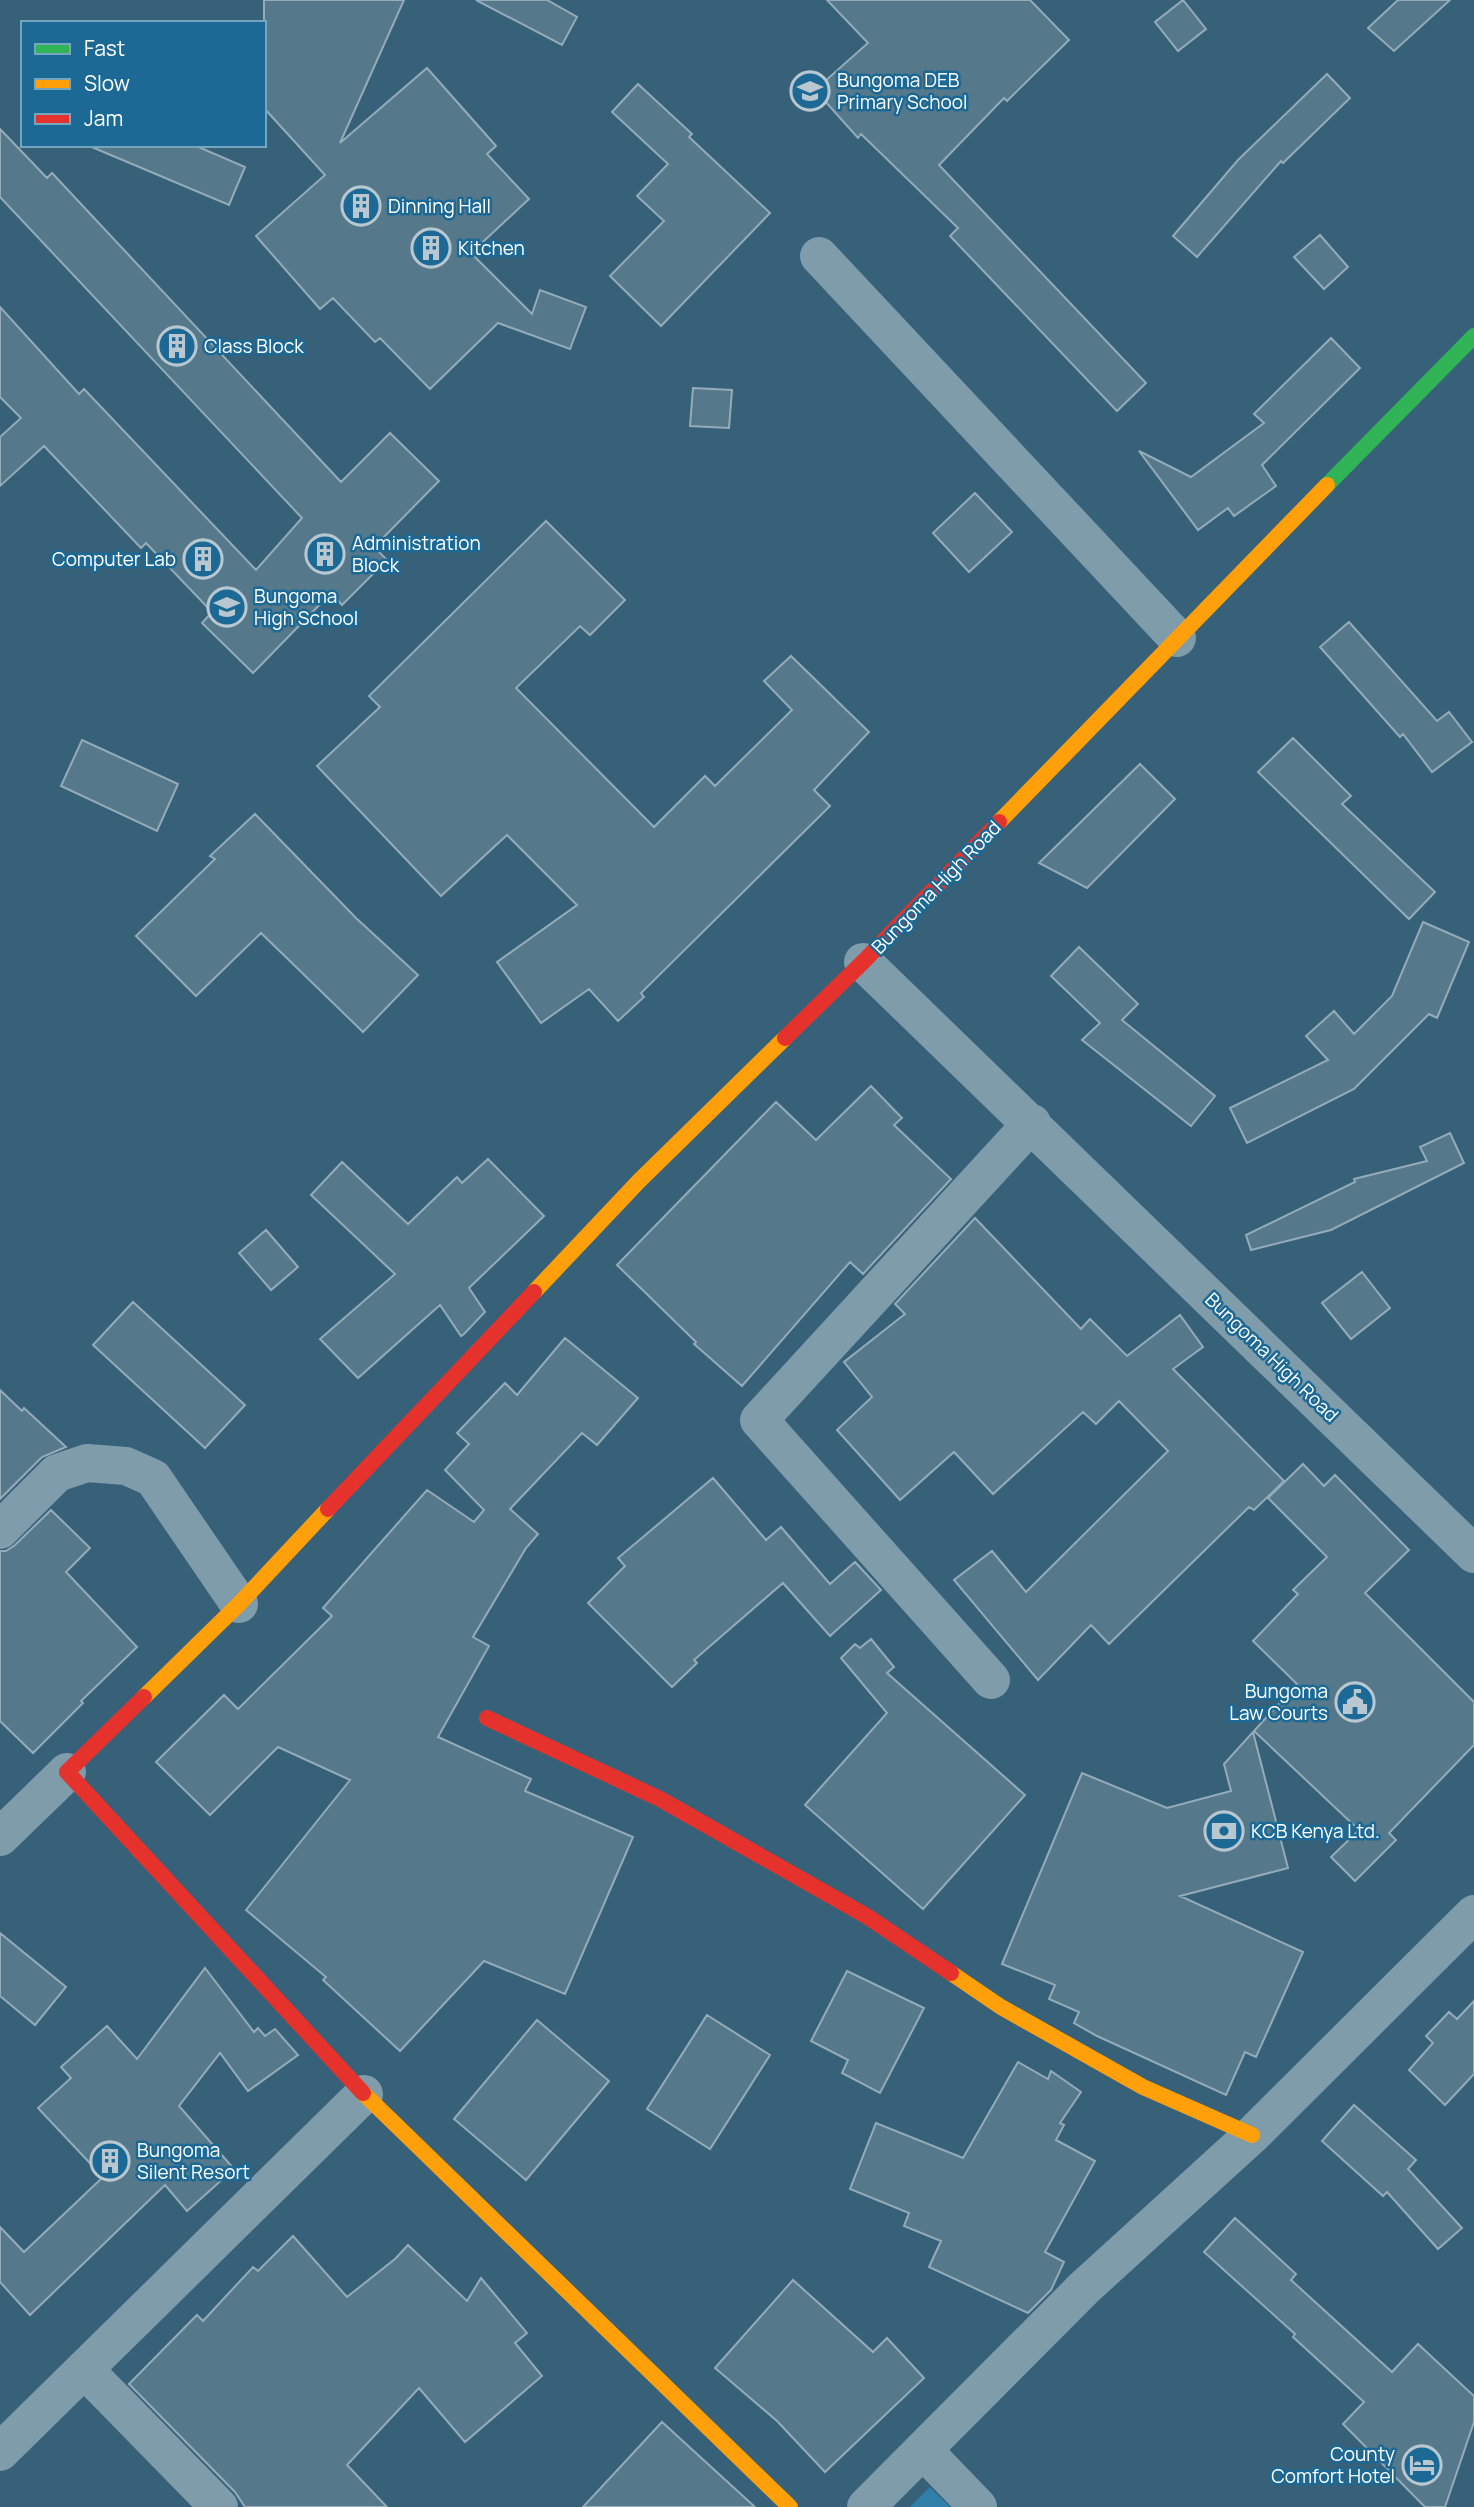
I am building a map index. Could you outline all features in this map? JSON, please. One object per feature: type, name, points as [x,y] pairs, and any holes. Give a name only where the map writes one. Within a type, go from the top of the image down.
[{"type":"street","points":[[819,256],[1177,638]]},
{"type":"street","name":"Bungoma High Road","points":[[1474,336],[863,961],[1474,1554]]},
{"type":"street","points":[[0,1838],[239,1604],[639,1181],[863,961]]},
{"type":"street","points":[[990,1681],[760,1420],[1032,1123]]},
{"type":"street","points":[[0,1530],[57,1473],[88,1463],[126,1466],[153,1478],[239,1604]]},
{"type":"street","points":[[487,1718],[660,1799],[868,1917],[1000,2007],[1143,2087],[1252,2135]]},
{"type":"street","points":[[67,1772],[364,2094],[790,2507]]},
{"type":"street","points":[[866,2507],[1084,2288],[1252,2135],[1474,1914]]},
{"type":"street","points":[[0,2452],[364,2094]]},
{"type":"street","points":[[84,2369],[219,2507]]},
{"type":"street","points":[[924,2451],[978,2507]]},
{"type":"shaded area","points":[[930,2487],[950,2507],[910,2507]]},
{"type":"building","points":[[264,0],[404,0],[340,143],[427,68],[496,146],[487,154],[529,199],[471,253],[532,314],[540,290],[586,307],[570,349],[498,323],[430,389],[380,338],[375,342],[333,298],[320,309],[256,236],[325,175],[266,110]]},
{"type":"building","points":[[476,0],[547,0],[577,17],[562,45]]},
{"type":"building","points":[[827,0],[1030,0],[1069,40],[1007,101],[1004,98],[939,165],[1146,383],[1117,411],[950,236],[958,228],[861,134],[858,138],[815,90],[868,43]]},
{"type":"building","points":[[1183,0],[1206,29],[1178,51],[1155,22]]},
{"type":"building","points":[[1398,0],[1450,0],[1394,51],[1368,28]]},
{"type":"building","points":[[1327,74],[1350,98],[1283,163],[1281,161],[1197,257],[1173,236],[1238,160]]},
{"type":"building","points":[[638,84],[692,134],[689,137],[770,213],[661,326],[610,276],[664,221],[637,196],[668,164],[612,112]]},
{"type":"building","points":[[0,129],[47,178],[52,173],[341,482],[390,433],[439,481],[374,547],[387,560],[342,605],[331,593],[253,673],[202,623],[212,612],[146,543],[141,548],[44,446],[0,486],[0,437],[21,418],[0,397],[0,307],[79,394],[84,389],[256,570],[302,518],[0,197]]},
{"type":"building","points":[[92,147],[199,147],[245,167],[229,205]]},
{"type":"building","points":[[1320,235],[1348,267],[1324,289],[1294,257]]},
{"type":"building","points":[[1331,338],[1360,368],[1262,465],[1276,486],[1234,516],[1228,508],[1198,530],[1139,451],[1191,477],[1264,423],[1254,414]]},
{"type":"building","points":[[693,388],[732,390],[729,428],[690,426]]},
{"type":"building","points":[[975,493],[1012,532],[969,572],[933,533]]},
{"type":"building","points":[[546,521],[625,600],[590,635],[580,626],[516,688],[654,827],[705,776],[715,786],[792,710],[764,681],[791,656],[869,732],[814,790],[830,806],[641,993],[644,997],[618,1021],[589,989],[541,1023],[497,962],[577,905],[507,835],[441,896],[317,766],[380,707],[369,696]]},
{"type":"building","points":[[1349,622],[1437,721],[1449,712],[1472,742],[1432,772],[1403,734],[1400,737],[1320,647]]},
{"type":"building","points":[[1293,738],[1351,796],[1342,804],[1435,892],[1409,919],[1258,772]]},
{"type":"building","points":[[82,740],[178,784],[157,831],[61,786]]},
{"type":"building","points":[[1140,764],[1175,799],[1087,888],[1039,863]]},
{"type":"building","points":[[255,814],[356,918],[418,975],[363,1032],[261,933],[196,996],[136,936],[215,859],[210,856]]},
{"type":"building","points":[[1423,922],[1469,942],[1437,1018],[1429,1014],[1354,1089],[1247,1143],[1230,1108],[1328,1060],[1306,1036],[1334,1011],[1354,1034],[1392,996]]},
{"type":"building","points":[[1079,947],[1138,1004],[1122,1020],[1215,1096],[1191,1126],[1082,1040],[1100,1023],[1051,976]]},
{"type":"building","points":[[871,1086],[902,1118],[894,1125],[951,1179],[863,1274],[850,1262],[742,1386],[694,1344],[696,1342],[617,1265],[776,1102],[816,1140]]},
{"type":"building","points":[[1450,1133],[1464,1163],[1331,1230],[1251,1250],[1246,1235],[1355,1182],[1354,1179],[1427,1161],[1420,1147]]},
{"type":"building","points":[[488,1159],[544,1216],[469,1288],[485,1312],[464,1334],[461,1336],[440,1305],[358,1378],[320,1339],[395,1274],[311,1195],[342,1162],[408,1224],[457,1177],[462,1183]]},
{"type":"building","points":[[975,1218],[1081,1329],[1090,1319],[1127,1356],[1180,1315],[1203,1347],[1173,1369],[1284,1481],[1254,1510],[1249,1507],[1109,1644],[1091,1625],[1038,1680],[954,1580],[992,1551],[1026,1592],[1168,1451],[1119,1401],[1096,1424],[1083,1412],[993,1494],[954,1452],[900,1500],[837,1430],[872,1397],[844,1362],[905,1314],[895,1304]]},
{"type":"building","points":[[266,1230],[298,1267],[271,1290],[239,1253]]},
{"type":"building","points":[[1362,1272],[1390,1308],[1351,1339],[1322,1303]]},
{"type":"building","points":[[133,1302],[245,1405],[205,1448],[93,1345]]},
{"type":"building","points":[[565,1338],[638,1398],[597,1445],[582,1433],[510,1509],[538,1534],[526,1548],[473,1637],[489,1646],[438,1737],[531,1779],[525,1791],[633,1837],[565,1994],[484,1961],[400,2051],[323,1980],[326,1977],[246,1910],[350,1780],[278,1747],[210,1815],[156,1762],[224,1695],[238,1709],[332,1616],[323,1608],[427,1490],[474,1522],[484,1510],[445,1470],[469,1444],[457,1433],[505,1383],[517,1395]]},
{"type":"building","points":[[0,1390],[66,1447],[42,1457],[0,1499]]},
{"type":"building","points":[[1303,1464],[1324,1486],[1335,1475],[1409,1550],[1365,1593],[1474,1702],[1474,1745],[1389,1833],[1396,1840],[1355,1881],[1331,1857],[1359,1830],[1254,1731],[1297,1684],[1253,1641],[1298,1594],[1293,1590],[1327,1557],[1268,1498]]},
{"type":"building","points":[[713,1478],[766,1540],[781,1527],[830,1584],[855,1562],[881,1590],[830,1636],[783,1583],[694,1660],[697,1663],[672,1687],[588,1603],[625,1566],[618,1558]]},
{"type":"building","points":[[51,1510],[90,1548],[66,1572],[137,1647],[81,1701],[83,1703],[33,1753],[0,1721],[0,1551],[6,1551],[15,1545]]},
{"type":"building","points":[[871,1639],[894,1667],[887,1673],[1025,1795],[923,1909],[805,1805],[887,1713],[841,1658],[855,1644],[860,1648]]},
{"type":"building","points":[[1253,1732],[1288,1868],[1180,1896],[1303,1952],[1256,2057],[1245,2052],[1226,2095],[1074,2023],[1079,2012],[1049,1999],[1055,1985],[1002,1964],[1082,1773],[1167,1808],[1231,1791],[1224,1764]]},
{"type":"building","points":[[0,1933],[66,1987],[35,2025],[0,1996]]},
{"type":"building","points":[[205,1968],[254,2032],[258,2028],[265,2036],[275,2029],[298,2055],[248,2091],[220,2053],[179,2106],[234,2169],[187,2211],[165,2185],[30,2315],[0,2282],[0,2227],[24,2252],[103,2177],[38,2108],[71,2078],[61,2067],[107,2026],[137,2059]]},
{"type":"building","points":[[847,1971],[924,2008],[880,2093],[842,2073],[848,2060],[811,2041]]},
{"type":"building","points":[[1474,2001],[1474,2074],[1445,2105],[1409,2070],[1433,2043],[1426,2036],[1449,2012],[1457,2019]]},
{"type":"building","points":[[707,2015],[770,2055],[710,2149],[647,2109]]},
{"type":"building","points":[[537,2020],[609,2081],[526,2180],[454,2119]]},
{"type":"building","points":[[1018,2062],[1048,2079],[1051,2071],[1081,2092],[1060,2123],[1064,2125],[1056,2140],[1095,2161],[1045,2252],[1064,2262],[1051,2290],[1028,2313],[929,2267],[941,2241],[904,2226],[909,2213],[850,2189],[876,2123],[963,2158]]},
{"type":"building","points":[[1354,2105],[1416,2160],[1408,2169],[1462,2228],[1438,2249],[1387,2192],[1383,2196],[1322,2141]]},
{"type":"building","points":[[1235,2218],[1296,2274],[1291,2280],[1392,2372],[1418,2344],[1474,2396],[1474,2422],[1445,2507],[1425,2507],[1343,2424],[1364,2402],[1293,2337],[1295,2334],[1204,2252]]},
{"type":"building","points":[[293,2236],[347,2297],[395,2259],[408,2245],[467,2301],[481,2278],[527,2333],[515,2343],[542,2376],[465,2442],[419,2388],[347,2465],[387,2507],[245,2507],[235,2492],[129,2384],[197,2315],[203,2321],[253,2267],[258,2271]]},
{"type":"building","points":[[793,2280],[873,2352],[887,2338],[924,2378],[825,2472],[777,2421],[715,2368]]},
{"type":"building","points":[[662,2422],[755,2507],[583,2507]]},
{"type":"traffic: fast","points":[[1327,485],[1474,336]]},
{"type":"traffic: slow","points":[[999,822],[1327,485]]},
{"type":"traffic: slow","points":[[534,1292],[639,1181],[785,1038]]},
{"type":"traffic: slow","points":[[144,1697],[239,1604],[328,1509]]},
{"type":"traffic: slow","points":[[951,1973],[1001,2007],[1143,2087],[1252,2135]]},
{"type":"traffic: slow","points":[[363,2093],[790,2507]]},
{"type":"traffic: jam","points":[[785,1038],[999,822]]},
{"type":"traffic: jam","points":[[328,1509],[534,1292]]},
{"type":"traffic: jam","points":[[144,1697],[67,1772],[363,2093]]},
{"type":"traffic: jam","points":[[487,1718],[660,1799],[868,1917],[951,1973]]},
{"type":"place","name":"Bungoma DEB Primary School","points":[[810,91]]},
{"type":"place","name":"Dinning Hall","points":[[361,206]]},
{"type":"place","name":"Kitchen","points":[[431,248]]},
{"type":"place","name":"Class Block","points":[[177,346]]},
{"type":"place","name":"Administration Block","points":[[325,554]]},
{"type":"place","name":"Computer Lab","points":[[203,559]]},
{"type":"place","name":"Bungoma High School","points":[[227,607]]},
{"type":"place","name":"Bungoma Law Courts","points":[[1355,1702]]},
{"type":"place","name":"KCB Kenya Ltd.","points":[[1224,1831]]},
{"type":"place","name":"Bungoma Silent Resort","points":[[110,2161]]},
{"type":"place","name":"County Comfort Hotel","points":[[1422,2465]]}]
